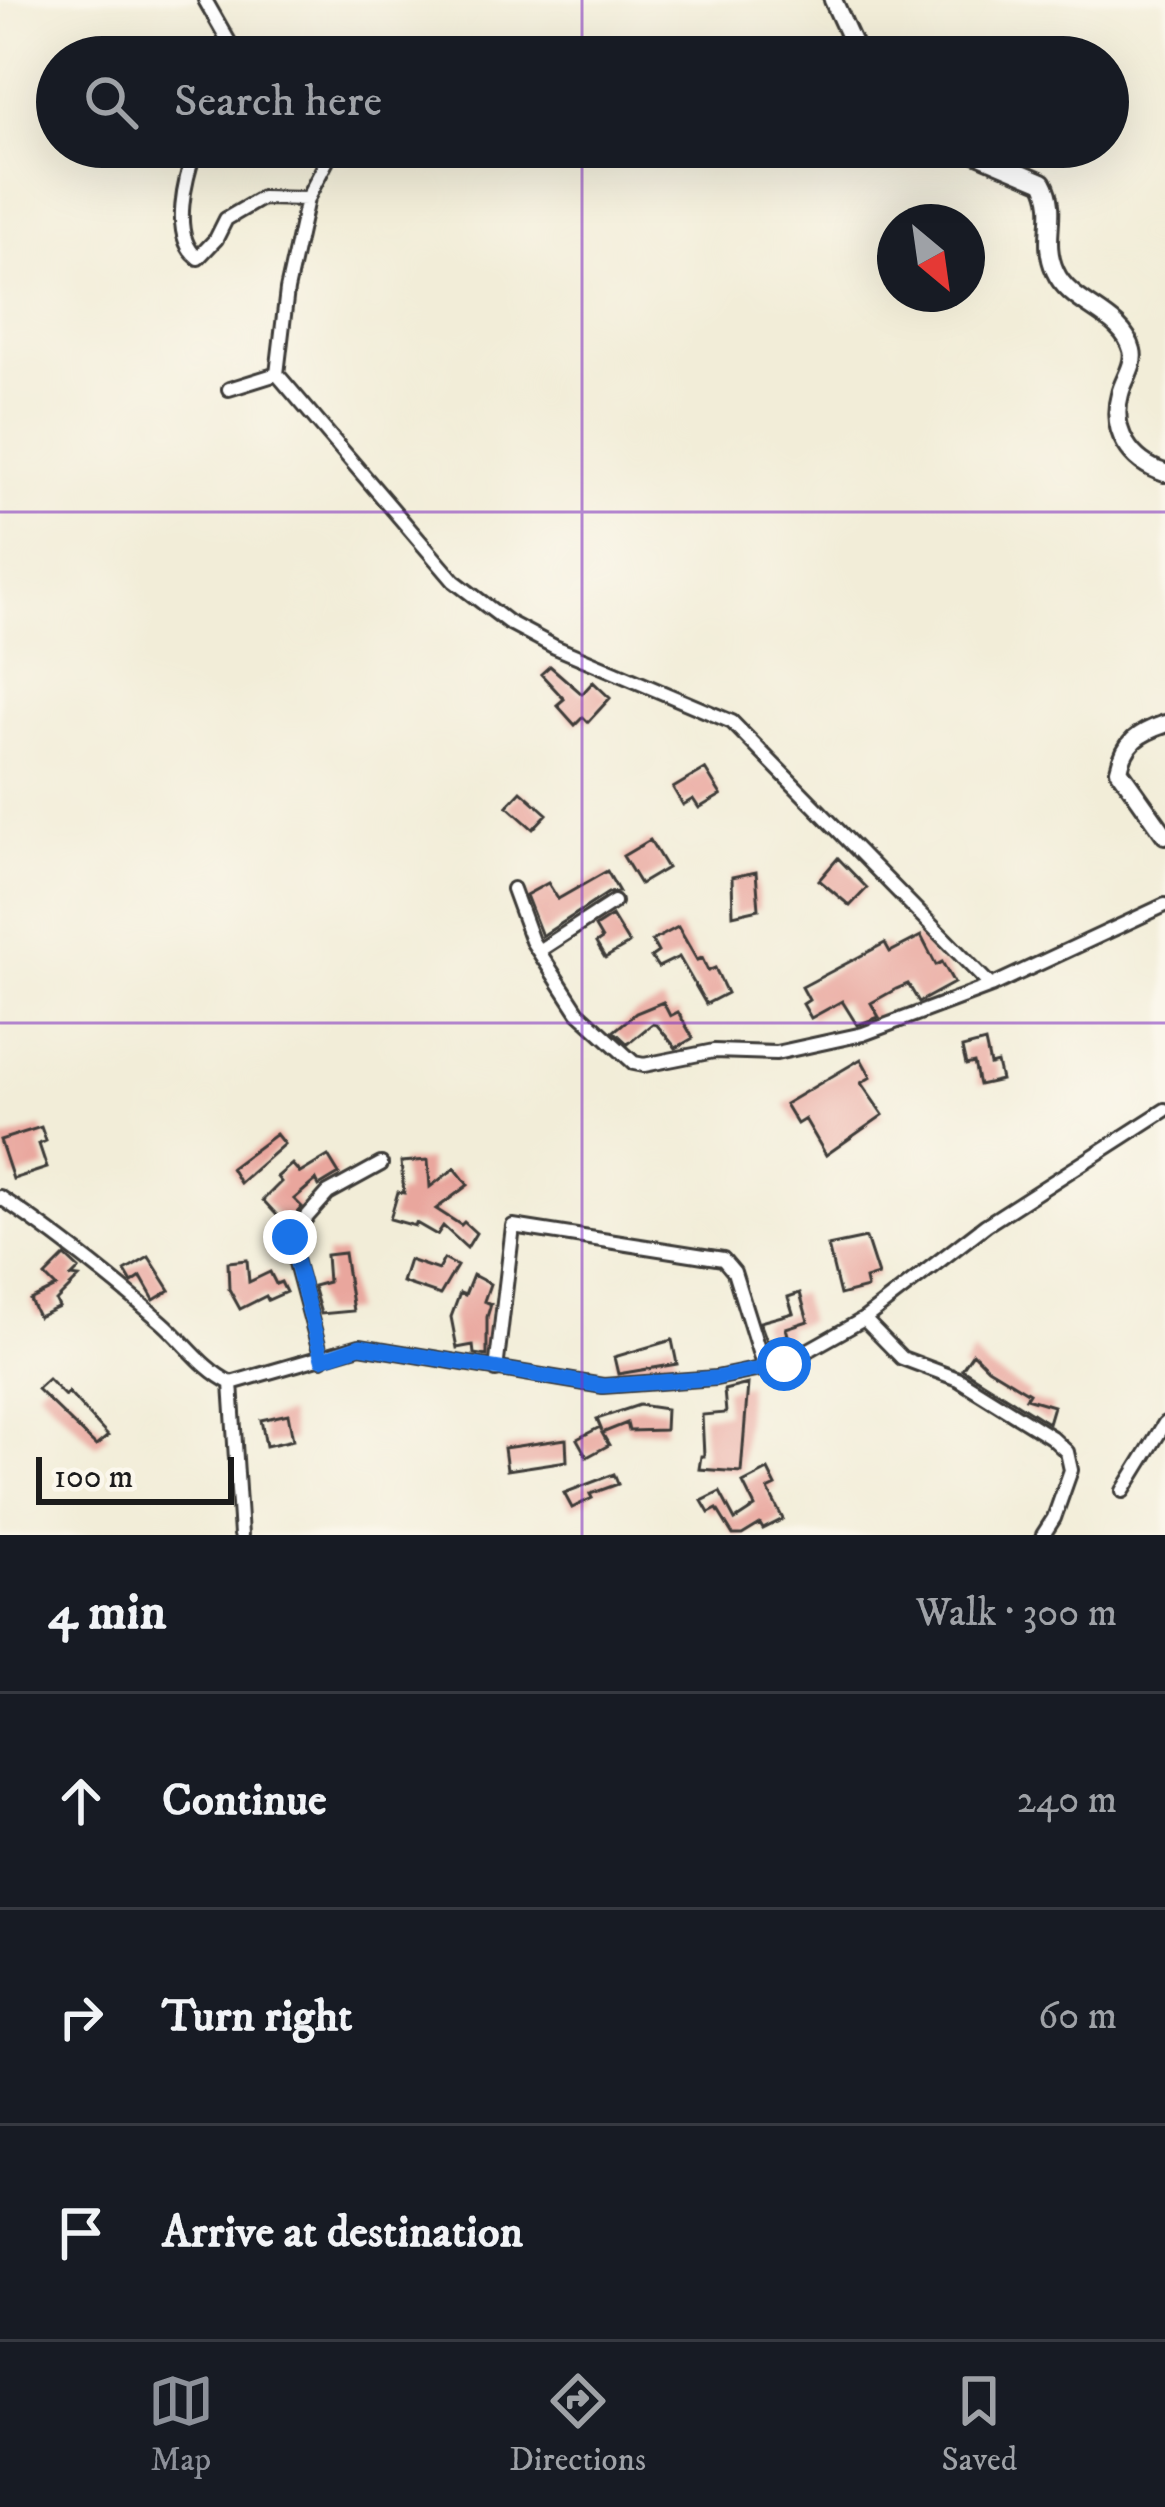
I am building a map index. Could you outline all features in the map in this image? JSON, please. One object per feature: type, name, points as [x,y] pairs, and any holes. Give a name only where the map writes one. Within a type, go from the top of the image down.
[{"type":"main road","points":[[833,0],[849,36]]},
{"type":"main road","points":[[1010,168],[1043,182],[1053,208],[1046,237],[1055,273],[1070,293],[1120,329],[1132,351],[1132,364],[1119,396],[1118,425],[1127,448],[1144,466],[1165,473]]},
{"type":"main road","points":[[1165,724],[1143,731],[1124,748],[1119,770],[1165,835]]},
{"type":"street","points":[[205,0],[226,36]]},
{"type":"street","points":[[191,168],[183,200],[184,237],[189,251],[198,258],[226,219],[262,198],[307,199]]},
{"type":"street","points":[[323,168],[307,199],[287,290],[278,374],[454,581],[508,622],[555,647],[732,722],[991,986]]},
{"type":"street","points":[[230,389],[278,374]]},
{"type":"street","points":[[513,889],[532,941],[578,1012],[634,1063],[644,1065],[714,1051],[776,1053],[863,1034],[991,986],[1165,904]]},
{"type":"street","points":[[540,950],[614,902]]},
{"type":"street","points":[[1,1198],[65,1241],[177,1335],[214,1376],[231,1384],[360,1346],[603,1386],[716,1378],[784,1364],[864,1319],[986,1226],[1165,1110]]},
{"type":"street","points":[[322,1359],[290,1237],[328,1193],[381,1164]]},
{"type":"street","points":[[496,1370],[513,1226],[723,1259],[734,1271],[764,1368]]},
{"type":"street","points":[[864,1319],[902,1358],[958,1379],[1067,1452],[1071,1470],[1043,1535]]},
{"type":"street","points":[[231,1384],[241,1535]]},
{"type":"street","points":[[1124,1491],[1165,1423]]},
{"type":"building","points":[[550,666],[582,694],[593,682],[610,698],[588,722],[583,717],[575,725],[557,705],[564,699],[541,674]]},
{"type":"building","points":[[705,769],[721,795],[699,808],[693,799],[683,805],[673,788]]},
{"type":"building","points":[[521,791],[547,814],[533,829],[507,806]]},
{"type":"building","points":[[650,840],[667,868],[640,884],[623,856]]},
{"type":"building","points":[[838,858],[867,888],[850,906],[819,880]]},
{"type":"building","points":[[607,871],[619,892],[608,893],[542,936],[526,895],[548,883],[558,899]]},
{"type":"building","points":[[756,872],[759,909],[733,915],[732,877]]},
{"type":"building","points":[[612,916],[629,944],[605,958],[596,943],[602,939],[595,927]]},
{"type":"building","points":[[678,927],[697,960],[702,958],[708,971],[715,968],[727,993],[706,1004],[679,957],[658,967],[651,957],[658,952],[652,941]]},
{"type":"building","points":[[921,936],[936,965],[942,962],[954,983],[919,1002],[908,984],[896,989],[871,1003],[879,1017],[857,1025],[842,1001],[811,1018],[803,1004],[809,1000],[802,987],[885,943],[890,952]]},
{"type":"building","points":[[663,1002],[670,1016],[678,1012],[693,1038],[676,1048],[652,1024],[628,1044],[614,1031],[636,1013]]},
{"type":"building","points":[[985,1042],[990,1065],[997,1063],[1001,1080],[979,1085],[974,1063],[966,1065],[962,1048]]},
{"type":"building","points":[[861,1059],[871,1077],[861,1083],[883,1115],[826,1155],[805,1119],[797,1124],[785,1104]]},
{"type":"building","points":[[41,1127],[46,1141],[39,1144],[47,1168],[13,1179],[0,1140]]},
{"type":"building","points":[[276,1134],[284,1144],[240,1183],[231,1168]]},
{"type":"building","points":[[328,1156],[339,1174],[319,1186],[316,1180],[294,1199],[302,1207],[286,1225],[263,1200],[281,1182],[277,1177],[292,1164],[300,1173]]},
{"type":"building","points":[[428,1160],[430,1187],[455,1168],[468,1185],[436,1209],[476,1233],[467,1248],[443,1226],[437,1235],[416,1223],[390,1219],[398,1192],[404,1193],[401,1162]]},
{"type":"building","points":[[866,1238],[878,1275],[865,1279],[867,1288],[840,1295],[828,1246]]},
{"type":"building","points":[[344,1253],[353,1311],[321,1314],[313,1286],[328,1282],[326,1255]]},
{"type":"building","points":[[65,1256],[79,1269],[71,1277],[79,1278],[56,1301],[59,1307],[38,1317],[30,1300],[56,1287],[45,1276]]},
{"type":"building","points":[[149,1257],[170,1290],[154,1300],[141,1277],[132,1283],[125,1271]]},
{"type":"building","points":[[444,1259],[457,1266],[440,1295],[402,1282],[409,1260],[438,1270]]},
{"type":"building","points":[[247,1260],[249,1282],[270,1272],[286,1292],[240,1309],[229,1289],[228,1262]]},
{"type":"building","points":[[473,1275],[490,1284],[484,1301],[491,1304],[487,1356],[474,1354],[473,1345],[457,1348],[451,1317]]},
{"type":"building","points":[[800,1293],[808,1321],[786,1328],[788,1335],[767,1341],[760,1322],[793,1313],[788,1297]]},
{"type":"building","points":[[672,1340],[677,1364],[618,1374],[614,1357]]},
{"type":"building","points":[[973,1353],[1029,1393],[1026,1398],[1053,1406],[1048,1423],[962,1369]]},
{"type":"building","points":[[48,1379],[65,1396],[68,1392],[108,1436],[96,1446],[37,1389]]},
{"type":"building","points":[[748,1384],[741,1472],[699,1469],[704,1456],[702,1415],[726,1413],[724,1390]]},
{"type":"building","points":[[639,1405],[666,1409],[665,1430],[629,1431],[627,1423],[602,1433],[609,1445],[587,1457],[577,1439],[600,1427],[602,1431],[597,1419]]},
{"type":"building","points":[[288,1414],[293,1440],[266,1446],[261,1420]]},
{"type":"building","points":[[566,1439],[567,1461],[507,1470],[504,1448]]},
{"type":"building","points":[[768,1470],[776,1486],[768,1490],[783,1519],[733,1535],[717,1509],[709,1513],[702,1501],[720,1492],[735,1520],[755,1507],[743,1483]]},
{"type":"building","points":[[614,1474],[618,1484],[590,1494],[592,1498],[572,1508],[564,1493]]},
{"type":"route","points":[[290,1237],[322,1359],[360,1346],[603,1386],[716,1378],[784,1364]]}]
